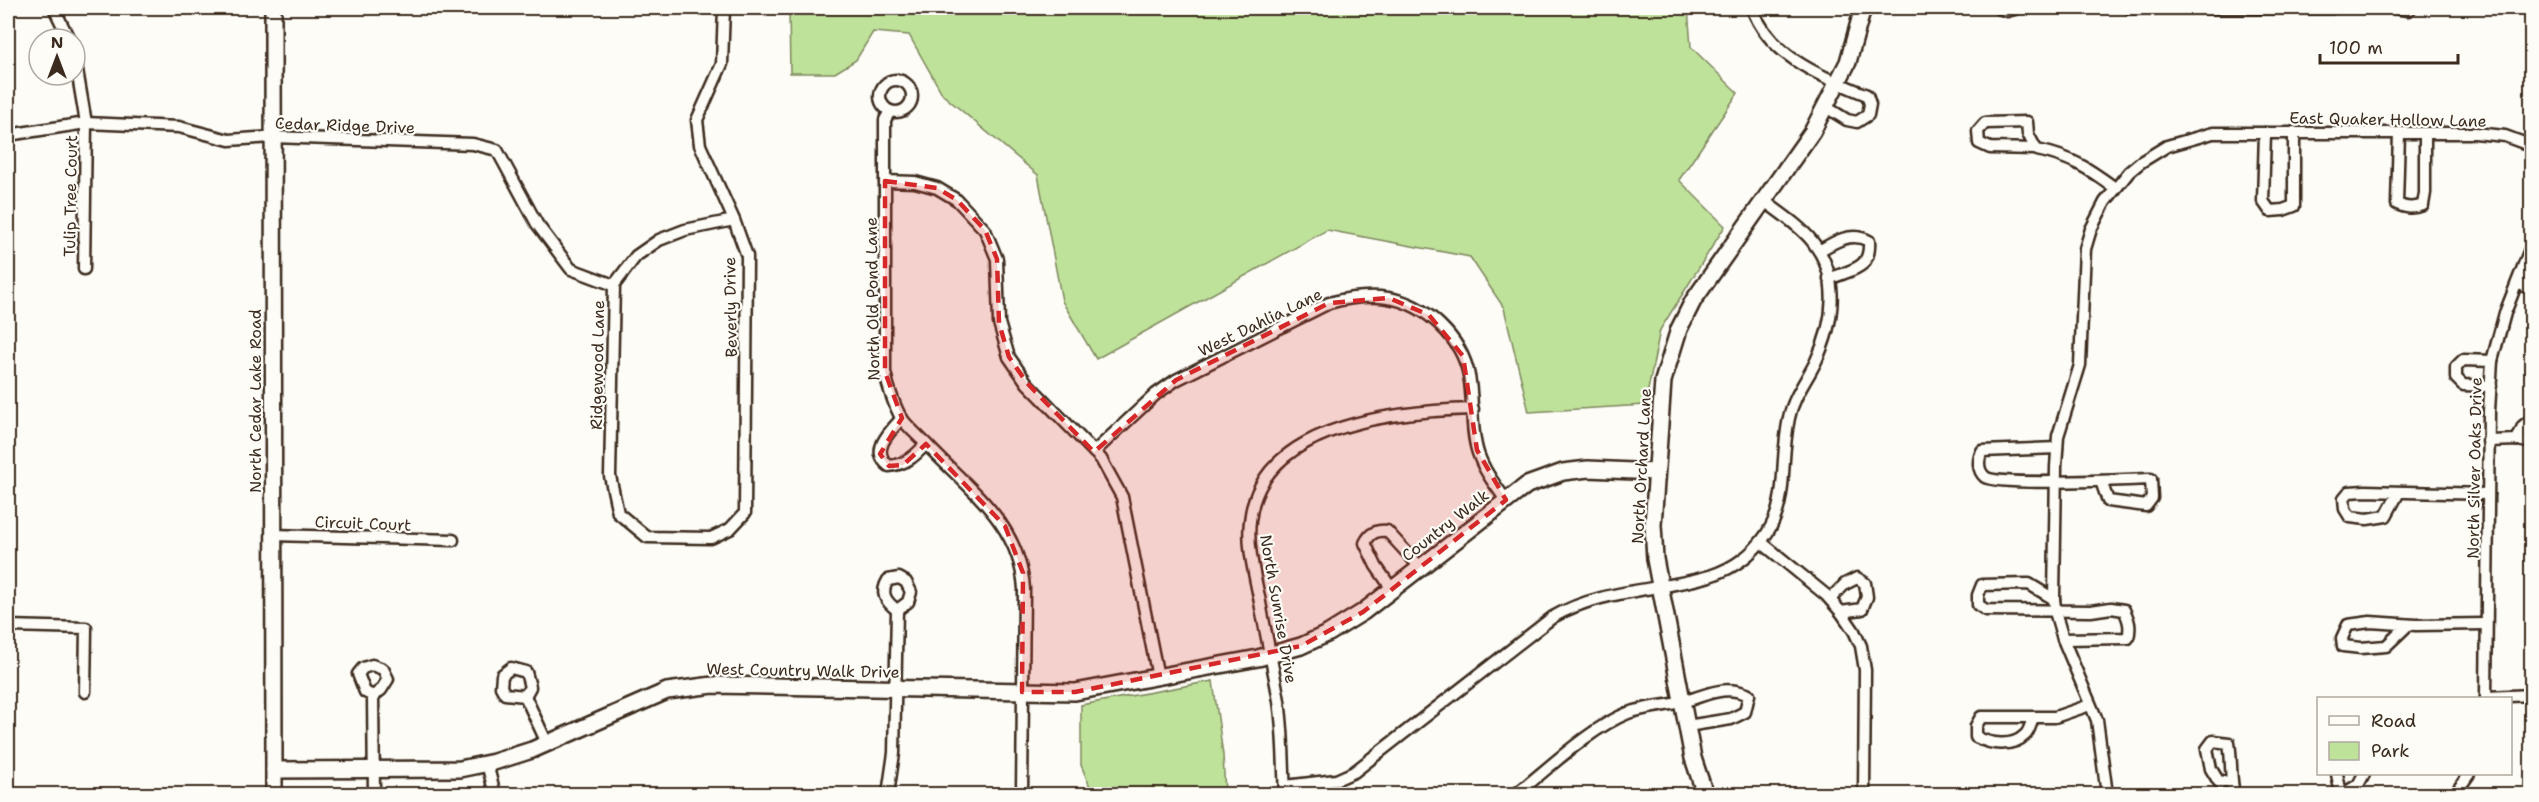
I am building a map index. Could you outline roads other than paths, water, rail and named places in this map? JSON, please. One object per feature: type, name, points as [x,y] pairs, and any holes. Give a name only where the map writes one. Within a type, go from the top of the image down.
[{"type":"street","points":[[54,8],[63,27]]},
{"type":"street","name":"North Cedar Lake Road","points":[[273,8],[274,795]]},
{"type":"street","name":"Beverly Drive","points":[[647,537],[711,538],[730,529],[745,513],[747,256],[734,220],[700,145],[697,120],[722,64],[724,8]]},
{"type":"street","points":[[1752,8],[1776,47],[1788,57],[1867,95],[1870,104],[1868,115],[1857,122],[1848,120],[1826,107]]},
{"type":"street","name":"North Orchard Lane","points":[[1705,795],[1693,758],[1655,559],[1653,525],[1663,381],[1679,329],[1692,302],[1812,132],[1826,107],[1848,62],[1863,8]]},
{"type":"street","points":[[1998,8],[2007,11],[2018,8]]},
{"type":"street","points":[[2129,8],[2332,8]]},
{"type":"street","points":[[2394,8],[2408,10],[2411,8]]},
{"type":"street","name":"Tulip Tree Court","points":[[80,87],[86,123],[84,269]]},
{"type":"street","name":"North Old Pond Lane","points":[[890,111],[885,120],[885,372],[888,388],[902,418],[1005,526],[1015,547],[1023,573],[1024,589],[1022,795]]},
{"type":"street","points":[[2036,149],[2028,134],[2027,122],[1985,123],[1978,131],[1979,143],[1990,148],[2036,149],[2070,159],[2084,165],[2115,188]]},
{"type":"street","name":"Cedar Ridge Drive","points":[[8,135],[86,123],[179,127],[229,140],[272,137],[473,144],[497,150],[537,224],[571,269],[614,285]]},
{"type":"street","points":[[2265,133],[2263,201],[2270,211],[2294,206],[2294,132]]},
{"type":"street","name":"East Quaker Hollow Lane","points":[[2107,795],[2097,720],[2064,639],[2055,604],[2056,480],[2058,436],[2080,365],[2085,249],[2097,216],[2115,188],[2141,162],[2167,146],[2199,136],[2294,132],[2425,133],[2505,136],[2532,146]]},
{"type":"street","points":[[2399,133],[2397,204],[2406,208],[2417,208],[2423,205],[2425,193],[2425,133]]},
{"type":"street","points":[[885,180],[915,182],[936,188],[957,200],[985,230],[997,259],[999,323],[1008,357],[1026,383],[1094,452],[1111,474],[1122,497],[1158,677]]},
{"type":"street","points":[[1285,790],[1336,780],[1354,772],[1553,617],[1570,607],[1592,600],[1703,579],[1726,571],[1761,542],[1779,508],[1783,489],[1789,415],[1827,337],[1832,317],[1832,292],[1819,251],[1801,229],[1763,200]]},
{"type":"street","name":"Ridgewood Lane","points":[[647,537],[618,513],[610,476],[614,285],[636,256],[659,240],[684,230],[734,220]]},
{"type":"street","points":[[1819,251],[1846,237],[1861,236],[1869,240],[1870,255],[1862,266],[1829,279]]},
{"type":"street","name":"North Silver Oaks Drive","points":[[2486,697],[2488,441],[2492,361],[2505,313],[2532,244]]},
{"type":"street","points":[[2517,283],[2532,289]]},
{"type":"street","name":"West Dahlia Lane","points":[[1094,452],[1156,394],[1176,380],[1329,303],[1348,298],[1389,298],[1409,304],[1437,322],[1454,340],[1469,374],[1477,450],[1490,477],[1506,500]]},
{"type":"street","points":[[2490,386],[2463,385],[2456,378],[2456,367],[2463,360],[2492,361]]},
{"type":"street","name":"North Sunrise Drive","points":[[1285,790],[1279,698],[1252,564],[1250,520],[1262,483],[1297,447],[1345,425],[1424,410],[1473,409]]},
{"type":"street","points":[[902,418],[882,444],[880,454],[883,461],[889,466],[903,465],[926,444]]},
{"type":"street","points":[[2517,440],[2523,426],[2532,419]]},
{"type":"street","points":[[2488,441],[2517,440],[2532,443]]},
{"type":"street","points":[[2057,448],[1982,452],[1978,458],[1981,472],[1990,479],[2101,481],[2151,479],[2152,498],[2146,506],[2108,501],[2101,481]]},
{"type":"street","name":"Country Walk","points":[[1270,655],[1301,646],[1329,633],[1363,612],[1527,486],[1563,472],[1588,469],[1656,472]]},
{"type":"street","points":[[2399,492],[2386,516],[2367,519],[2350,517],[2345,509],[2344,498],[2349,492],[2365,490],[2488,494]]},
{"type":"street","points":[[1392,589],[1369,554],[1365,543],[1369,536],[1378,530],[1387,531],[1420,567]]},
{"type":"street","name":"Circuit Court","points":[[273,535],[453,540]]},
{"type":"street","points":[[1761,542],[1830,599],[1841,612],[1857,639],[1865,670],[1864,795]]},
{"type":"street","points":[[1830,599],[1845,584],[1857,578],[1865,583],[1867,597],[1862,609],[1841,612]]},
{"type":"street","points":[[2055,604],[2029,584],[1996,584],[1982,585],[1978,605],[1986,610],[2055,604],[2091,611],[2112,608],[2124,610],[2130,629],[2128,638],[2064,639]]},
{"type":"street","points":[[888,795],[894,753],[897,610]]},
{"type":"street","points":[[2408,625],[2386,646],[2361,648],[2343,646],[2342,638],[2348,625],[2370,622],[2408,625],[2486,624]]},
{"type":"street","points":[[8,626],[86,628],[85,692]]},
{"type":"street","name":"West Country Walk Drive","points":[[274,770],[460,769],[487,764],[547,743],[649,698],[690,687],[713,685],[1075,692],[1270,655]]},
{"type":"street","points":[[1516,795],[1616,718],[1631,712],[1682,702],[1716,691],[1734,689],[1749,696],[1745,712],[1731,719],[1687,726]]},
{"type":"street","points":[[2501,697],[2532,695]]},
{"type":"street","points":[[373,696],[374,795]]},
{"type":"street","points":[[525,696],[547,743]]},
{"type":"street","points":[[2033,718],[2026,735],[2011,744],[1986,742],[1976,737],[1976,726],[1981,717],[2033,718],[2068,714],[2090,705]]},
{"type":"street","points":[[487,764],[495,795]]},
{"type":"street","points":[[2337,775],[2342,795],[2358,785],[2363,775]]},
{"type":"street","points":[[2458,794],[2468,775]]},
{"type":"street","points":[[2230,781],[2234,795]]}]
